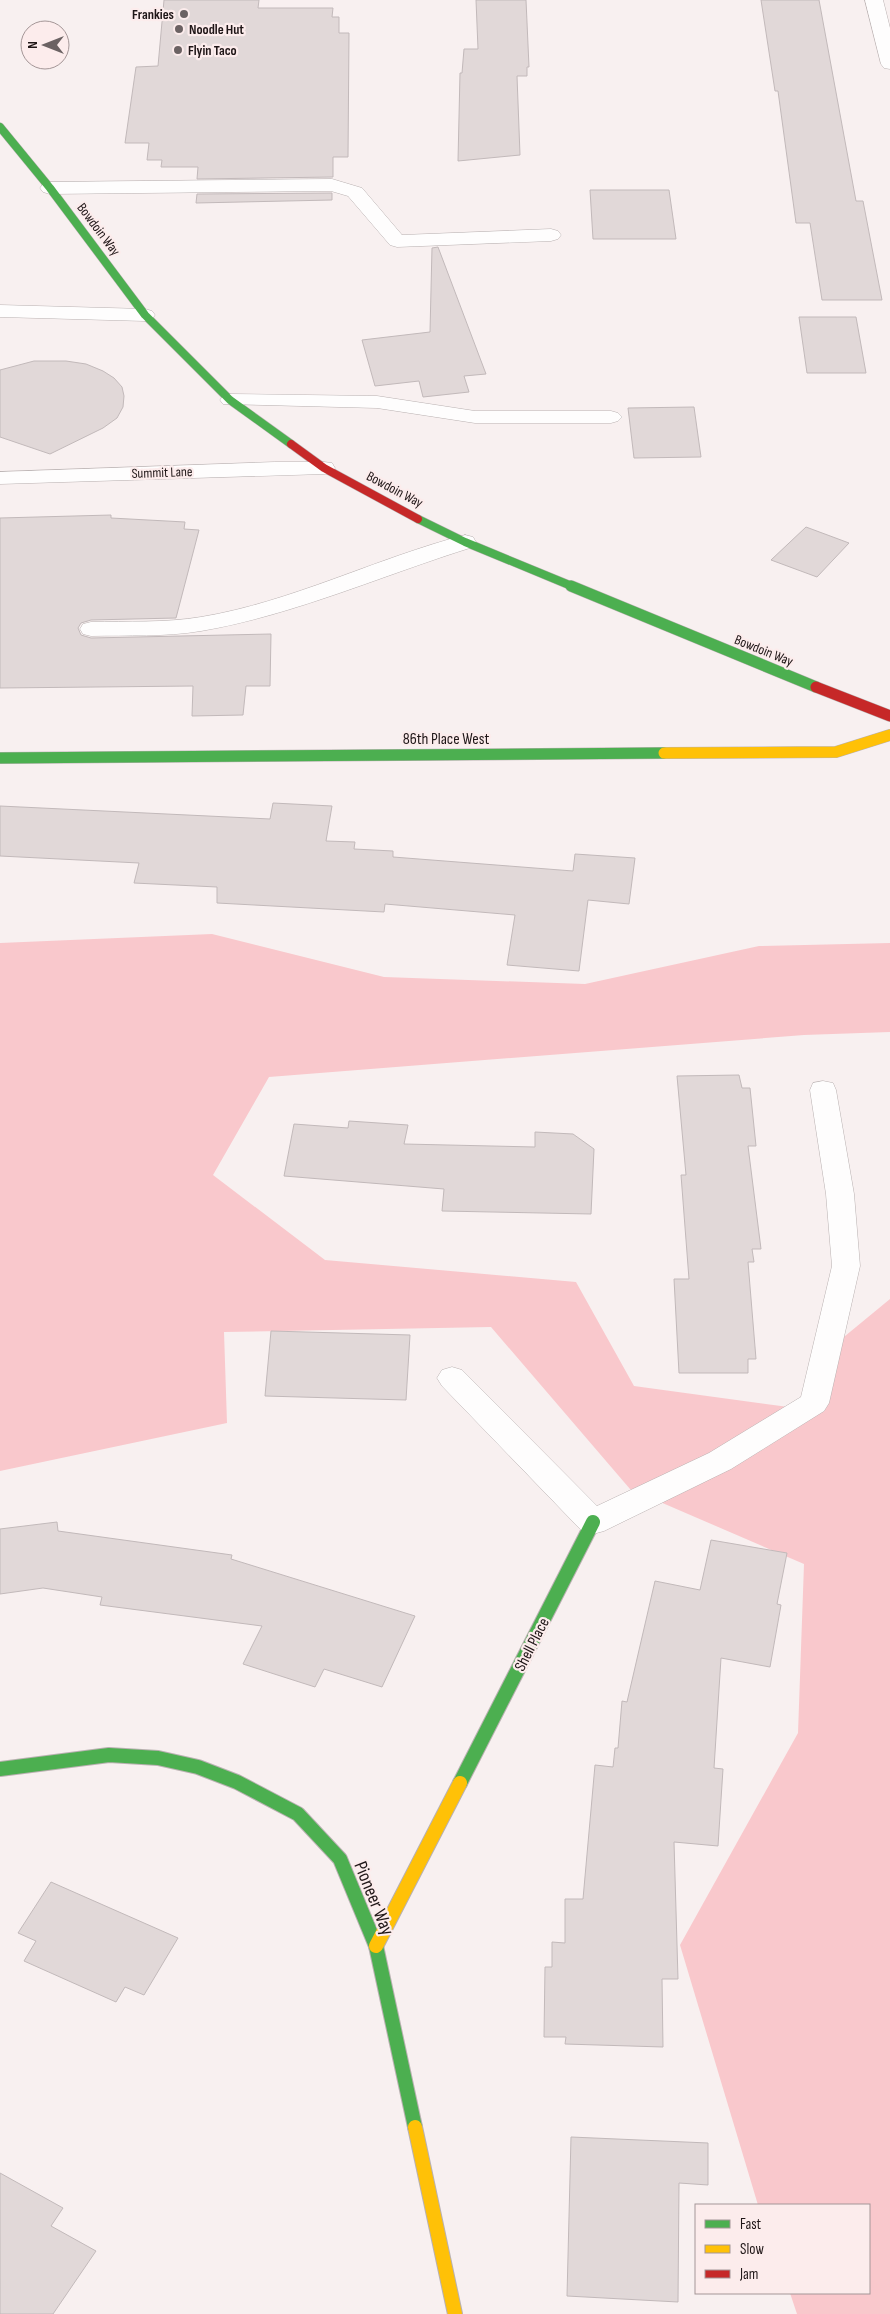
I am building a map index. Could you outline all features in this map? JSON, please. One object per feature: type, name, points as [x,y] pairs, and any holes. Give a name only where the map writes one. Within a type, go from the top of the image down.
[{"type":"street","points":[[874,0],[890,64]]},
{"type":"street","name":"Bowdoin Way","points":[[3,135],[50,188],[145,315],[230,400],[324,468],[384,502],[465,542],[699,640],[890,716]]},
{"type":"street","points":[[50,188],[332,185],[355,192],[397,241],[551,235]]},
{"type":"street","points":[[0,311],[145,315]]},
{"type":"street","points":[[230,400],[377,402],[475,417],[612,417]]},
{"type":"street","name":"Summit Lane","points":[[0,478],[275,468],[324,468]]},
{"type":"street","points":[[91,629],[199,624],[233,618],[318,591],[399,562],[465,542]]},
{"type":"street","name":"86th Place West","points":[[0,758],[836,752],[890,735]]},
{"type":"street","points":[[452,1378],[593,1522],[720,1461],[814,1403],[846,1266],[840,1194],[823,1090]]},
{"type":"street","name":"Shell Place","points":[[376,1946],[593,1522]]},
{"type":"street","name":"Pioneer Way","points":[[0,1769],[52,1760],[109,1755],[158,1758],[198,1767],[237,1782],[298,1814],[340,1859],[376,1946],[455,2314]]},
{"type":"shaded area","points":[[212,934],[384,977],[585,984],[759,946],[890,943],[890,1032],[804,1035],[269,1077],[213,1175],[325,1260],[576,1282],[634,1386],[796,1408],[839,1341],[890,1299],[890,2314],[797,2314],[790,2294],[870,2294],[870,2204],[758,2204],[680,1945],[798,1733],[804,1564],[630,1489],[491,1327],[224,1332],[227,1423],[0,1471],[0,943]]},
{"type":"building","points":[[164,0],[259,0],[258,8],[333,8],[332,17],[339,17],[339,33],[349,33],[348,157],[333,157],[333,177],[197,179],[198,167],[161,167],[162,160],[147,160],[149,143],[125,143],[136,67],[158,66]]},
{"type":"building","points":[[476,0],[526,0],[529,67],[527,67],[527,76],[517,76],[520,155],[458,161],[460,73],[462,73],[464,49],[478,49]]},
{"type":"building","points":[[761,0],[819,0],[856,201],[863,201],[882,300],[822,300],[810,223],[796,223],[778,91],[775,91]]},
{"type":"building","points":[[590,190],[669,190],[676,239],[593,239]]},
{"type":"building","points":[[332,193],[332,200],[196,203],[197,194]]},
{"type":"building","points":[[438,247],[486,374],[464,376],[469,392],[423,397],[419,381],[375,386],[362,340],[430,332],[432,248]]},
{"type":"building","points":[[799,317],[856,317],[866,373],[807,373]]},
{"type":"building","points":[[34,361],[66,361],[86,364],[114,378],[122,387],[124,396],[123,407],[117,418],[103,428],[50,454],[0,437],[0,370]]},
{"type":"building","points":[[694,407],[701,457],[634,458],[628,408]]},
{"type":"building","points":[[111,515],[111,518],[185,522],[184,529],[199,530],[176,618],[91,620],[81,623],[78,628],[81,635],[91,638],[271,634],[270,686],[246,686],[243,715],[192,716],[193,686],[0,688],[0,518]]},
{"type":"building","points":[[806,527],[849,543],[817,577],[771,560]]},
{"type":"building","points":[[273,803],[332,806],[326,841],[355,842],[354,849],[393,851],[393,857],[573,871],[575,854],[635,858],[629,904],[588,900],[579,971],[507,965],[515,915],[385,904],[384,912],[217,903],[217,887],[134,883],[139,863],[0,856],[0,806],[270,819]]},
{"type":"building","points":[[739,1075],[742,1088],[750,1088],[756,1146],[748,1146],[761,1249],[752,1249],[754,1262],[748,1262],[756,1359],[748,1359],[748,1373],[679,1373],[674,1279],[689,1279],[681,1175],[686,1175],[677,1076]]},
{"type":"building","points":[[349,1121],[408,1125],[404,1144],[535,1147],[535,1132],[573,1134],[594,1149],[591,1214],[442,1211],[444,1189],[284,1176],[294,1124],[348,1128]]},
{"type":"building","points":[[271,1331],[410,1335],[406,1400],[265,1396]]},
{"type":"building","points":[[57,1522],[58,1531],[232,1555],[231,1559],[415,1616],[382,1687],[324,1669],[315,1687],[243,1664],[262,1626],[100,1605],[102,1597],[43,1588],[0,1594],[0,1529]]},
{"type":"building","points":[[711,1540],[787,1553],[777,1604],[781,1605],[770,1667],[721,1658],[714,1768],[723,1769],[718,1846],[674,1842],[678,1979],[662,1979],[663,2047],[565,2044],[566,2037],[544,2037],[545,1967],[552,1967],[552,1942],[565,1943],[565,1899],[583,1899],[595,1765],[613,1767],[615,1748],[618,1748],[622,1701],[627,1702],[655,1581],[700,1590]]},
{"type":"building","points":[[51,1882],[178,1938],[144,1995],[125,1987],[116,2002],[24,1961],[36,1941],[18,1933]]},
{"type":"building","points":[[571,2137],[708,2143],[708,2185],[679,2183],[678,2302],[567,2296]]},
{"type":"building","points":[[0,2173],[63,2208],[51,2226],[96,2251],[53,2314],[0,2314]]},
{"type":"traffic: fast","points":[[0,127],[50,188],[145,315],[230,400],[291,444]]},
{"type":"traffic: fast","points":[[418,519],[465,542],[816,687]]},
{"type":"traffic: fast","points":[[0,758],[664,753]]},
{"type":"traffic: fast","points":[[460,1783],[593,1522]]},
{"type":"traffic: fast","points":[[0,1769],[109,1755],[158,1758],[198,1767],[237,1782],[298,1814],[340,1859],[376,1946],[415,2127]]},
{"type":"traffic: slow","points":[[664,753],[836,752],[890,735]]},
{"type":"traffic: slow","points":[[376,1946],[460,1783]]},
{"type":"traffic: slow","points":[[415,2127],[455,2314]]},
{"type":"traffic: jam","points":[[291,444],[324,468],[418,519]]},
{"type":"traffic: jam","points":[[816,687],[890,716]]},
{"type":"place","name":"Frankies","points":[[184,14]]},
{"type":"place","name":"Noodle Hut","points":[[179,29]]},
{"type":"place","name":"Flyin Taco","points":[[178,50]]}]
